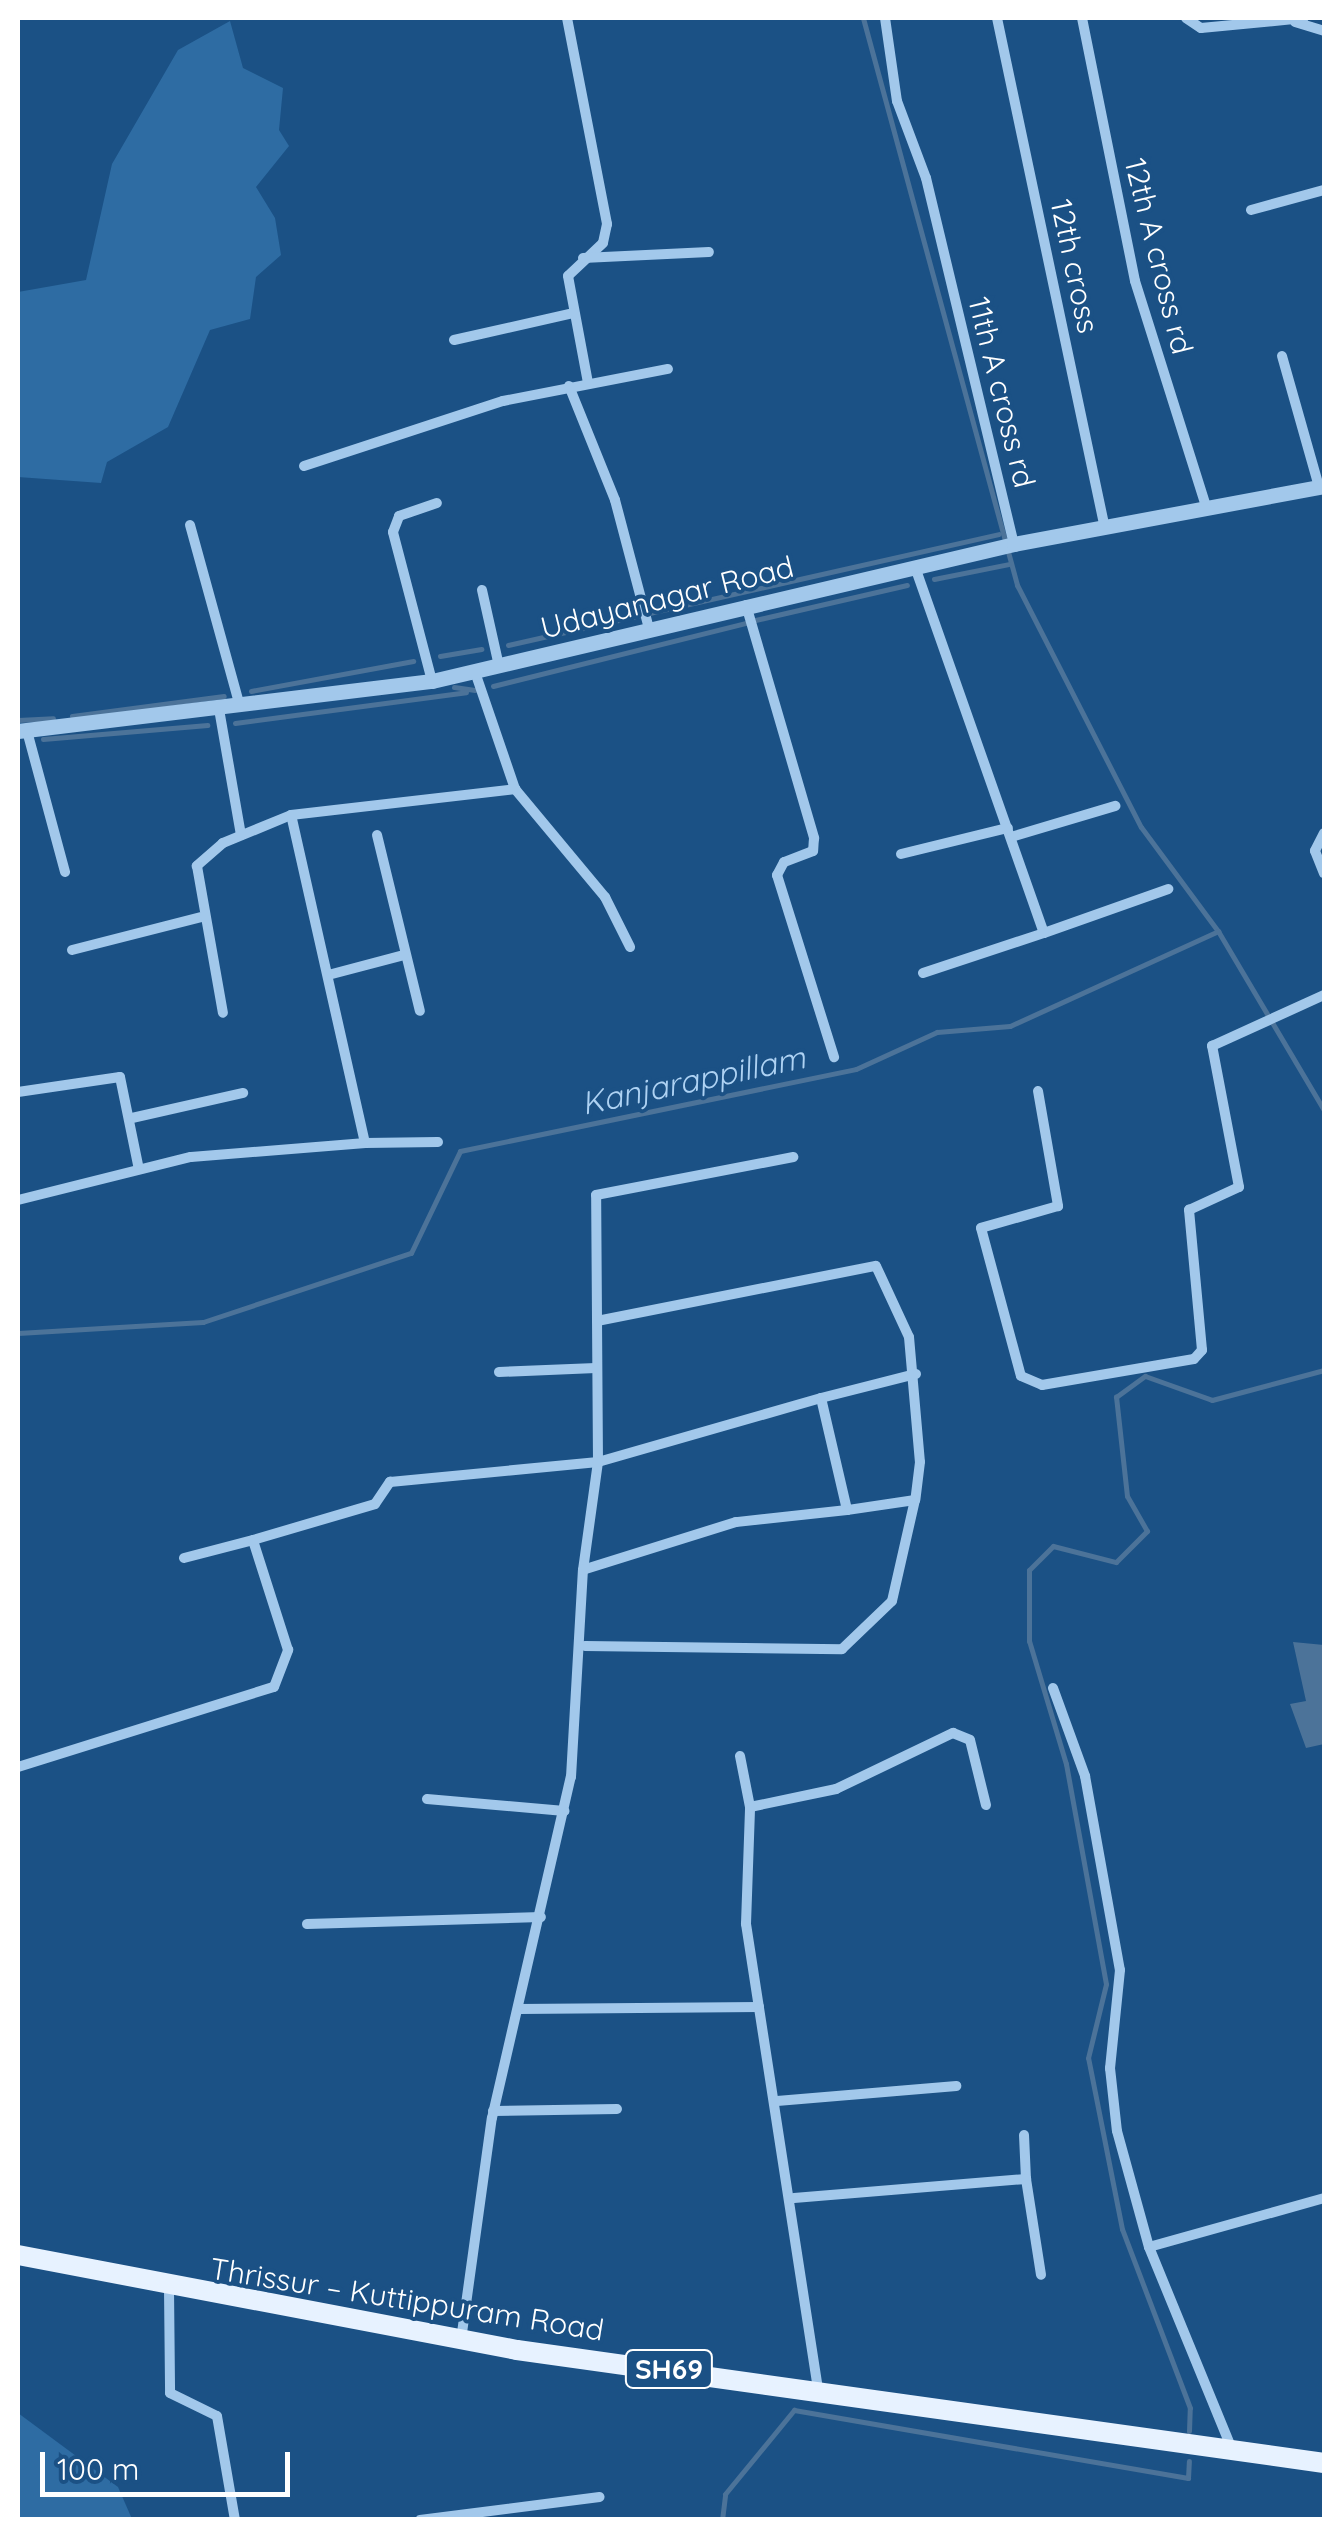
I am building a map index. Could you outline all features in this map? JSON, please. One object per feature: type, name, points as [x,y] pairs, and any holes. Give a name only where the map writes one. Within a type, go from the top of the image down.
[{"type":"main road","name":"Thrissur – Kuttippuram Road","points":[[18,2255],[169,2290],[461,2341],[818,2389],[1057,2432],[1324,2462]]},
{"type":"street","points":[[566,18],[607,224],[602,243],[582,258],[568,276],[588,384]]},
{"type":"street","name":"11th A cross rd","points":[[885,18],[898,101],[941,252],[1007,545]]},
{"type":"street","name":"12th cross","points":[[996,18],[1104,524]]},
{"type":"street","name":"12th A cross rd","points":[[1082,18],[1136,281],[1205,503]]},
{"type":"street","points":[[1186,18],[1200,28],[1299,20],[1324,31]]},
{"type":"street","points":[[1251,210],[1324,190]]},
{"type":"street","points":[[582,258],[709,252]]},
{"type":"street","points":[[454,340],[574,313]]},
{"type":"street","points":[[1282,356],[1322,487]]},
{"type":"street","points":[[304,466],[569,386],[668,370]]},
{"type":"street","points":[[569,386],[647,620]]},
{"type":"street","name":"Udayanagar Road","points":[[22,731],[432,681],[499,666],[647,620],[746,605],[1205,503],[1322,487]]},
{"type":"street","points":[[432,681],[393,532],[399,516],[438,503]]},
{"type":"street","points":[[190,525],[240,706]]},
{"type":"street","points":[[915,567],[1044,933]]},
{"type":"street","points":[[482,590],[499,666]]},
{"type":"street","points":[[746,605],[814,838],[813,852],[784,862],[777,874],[834,1057]]},
{"type":"street","points":[[475,672],[515,789],[605,897],[630,947]]},
{"type":"street","points":[[218,709],[241,836]]},
{"type":"street","points":[[22,731],[65,872]]},
{"type":"street","points":[[223,1013],[201,917],[198,866],[241,836],[291,815],[515,789]]},
{"type":"street","points":[[901,854],[1009,833],[1114,806]]},
{"type":"street","points":[[291,815],[332,974],[365,1143]]},
{"type":"street","points":[[1324,833],[1316,851],[1324,873]]},
{"type":"street","points":[[377,835],[420,1011]]},
{"type":"street","points":[[923,973],[1168,890]]},
{"type":"street","points":[[72,950],[201,917]]},
{"type":"street","points":[[332,974],[404,954]]},
{"type":"street","points":[[1038,1092],[1058,1206],[981,1228],[1021,1376],[1042,1385],[1182,1363],[1202,1350],[1189,1210],[1239,1187],[1212,1046],[1324,995]]},
{"type":"street","points":[[18,1092],[113,1074],[126,1083],[138,1166]]},
{"type":"street","points":[[132,1118],[243,1093]]},
{"type":"street","points":[[18,1200],[138,1166],[365,1143],[438,1142]]},
{"type":"street","points":[[461,2341],[493,2112],[564,1810],[586,1646],[583,1570],[598,1462],[596,1195],[794,1157]]},
{"type":"street","points":[[586,1646],[842,1649],[892,1601],[915,1500],[916,1374],[901,1309],[876,1266],[598,1321]]},
{"type":"street","points":[[498,1372],[596,1368]]},
{"type":"street","points":[[184,1558],[376,1504],[390,1482],[598,1462],[916,1374]]},
{"type":"street","points":[[821,1398],[847,1510]]},
{"type":"street","points":[[583,1570],[736,1522],[915,1500]]},
{"type":"street","points":[[18,1767],[274,1687],[288,1650],[254,1540]]},
{"type":"street","points":[[1053,1688],[1086,1776],[1120,1970],[1110,2068],[1149,2247],[1233,2450]]},
{"type":"street","points":[[750,1807],[836,1789],[953,1734],[970,1740],[986,1805]]},
{"type":"street","points":[[740,1756],[750,1807],[746,1924],[794,2198],[818,2389]]},
{"type":"street","points":[[427,1799],[564,1810]]},
{"type":"street","points":[[307,1924],[541,1917]]},
{"type":"street","points":[[519,2009],[759,2007]]},
{"type":"street","points":[[777,2100],[956,2086]]},
{"type":"street","points":[[493,2112],[617,2110]]},
{"type":"street","points":[[1024,2135],[1026,2180],[1040,2275]]},
{"type":"street","points":[[794,2198],[1026,2180]]},
{"type":"street","points":[[1149,2247],[1324,2198]]},
{"type":"street","points":[[169,2290],[170,2393],[217,2416],[234,2520]]},
{"type":"street","points":[[420,2520],[500,2515],[600,2497]]},
{"type":"shaded area","points":[[230,21],[243,68],[283,88],[279,130],[289,146],[256,187],[275,218],[281,255],[256,277],[250,319],[210,330],[168,427],[107,462],[101,483],[18,477],[18,292],[86,280],[112,164],[178,50]]},
{"type":"shaded area","points":[[1293,1642],[1324,1645],[1324,1744],[1306,1748],[1290,1704],[1306,1701]]},
{"type":"shaded area","points":[[18,2413],[118,2487],[132,2519],[18,2519]]},
{"type":"waterway","points":[[863,18],[1017,585],[1141,827],[1218,931]]},
{"type":"waterway","points":[[508,645],[999,534]]},
{"type":"waterway","points":[[934,579],[1009,564]]},
{"type":"waterway","points":[[751,621],[907,585]]},
{"type":"waterway","points":[[493,686],[750,622]]},
{"type":"waterway","points":[[440,656],[481,649]]},
{"type":"waterway","points":[[251,691],[413,661]]},
{"type":"waterway","points":[[454,687],[475,690]]},
{"type":"waterway","points":[[235,723],[466,692]]},
{"type":"waterway","points":[[72,716],[224,696]]},
{"type":"waterway","points":[[18,720],[53,718]]},
{"type":"waterway","points":[[43,739],[207,725]]},
{"type":"waterway","name":"Kanjarappillam","points":[[18,1333],[203,1322],[411,1253],[460,1151],[856,1069],[937,1032],[1010,1026],[1218,931],[1324,1110]]},
{"type":"waterway","points":[[1189,2431],[1190,2408],[1122,2229],[1088,2058],[1106,1984],[1066,1764],[1029,1641],[1029,1570],[1053,1546],[1116,1562],[1147,1531],[1127,1496],[1116,1397],[1145,1376],[1212,1400],[1324,1370]]},
{"type":"waterway","points":[[722,2520],[725,2494],[794,2410],[1188,2478],[1189,2461]]}]
